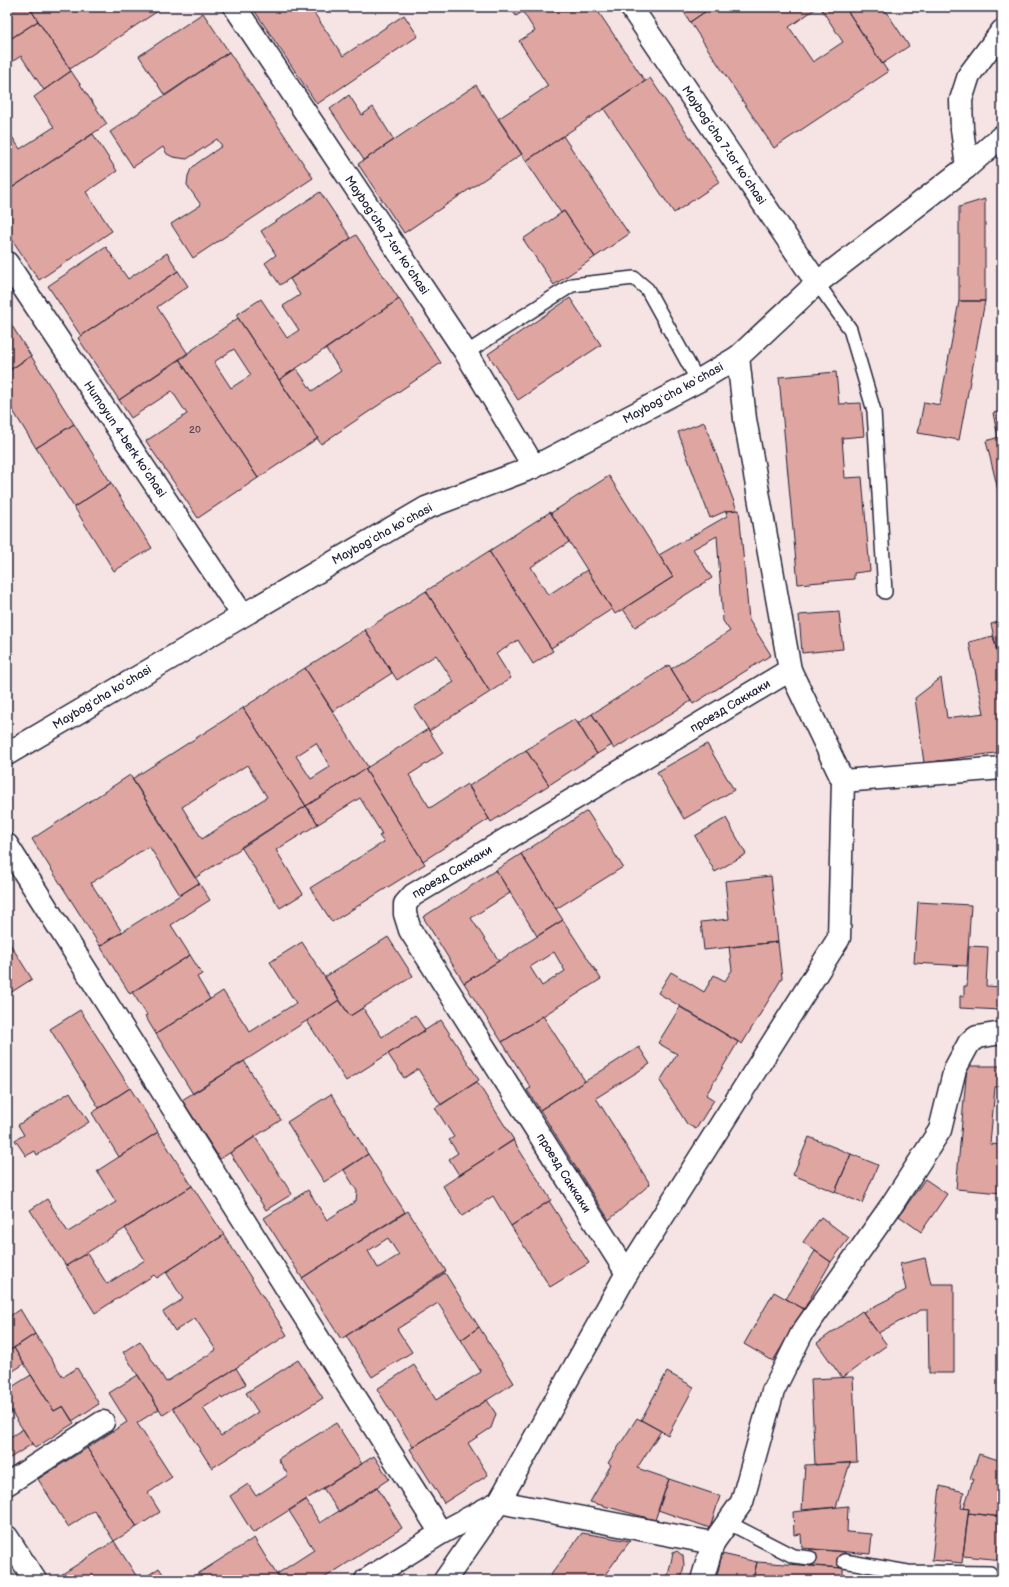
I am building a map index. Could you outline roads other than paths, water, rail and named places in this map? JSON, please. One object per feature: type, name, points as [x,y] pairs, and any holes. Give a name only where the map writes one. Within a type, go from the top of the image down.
[{"type":"street","name":"Maybogʻcha 7-tor koʻchasi","points":[[235,7],[466,352],[534,467]]},
{"type":"street","name":"Maybogʻcha 7-tor koʻchasi","points":[[631,7],[817,283]]},
{"type":"street","points":[[966,167],[961,100],[969,75],[1002,31]]},
{"type":"street","name":"Maybogʻcha koʻchasi","points":[[7,754],[242,614],[426,508],[534,467],[698,381],[738,357],[817,283],[966,167],[1002,136]]},
{"type":"street","name":"Humoyun 4-berk koʻchasi","points":[[7,263],[242,614]]},
{"type":"street","points":[[445,1580],[499,1502],[627,1273],[839,938],[843,781],[790,670],[745,419],[738,357]]},
{"type":"street","name":"проезд Саккаки","points":[[627,1273],[410,930],[405,914],[405,904],[412,895],[790,670]]},
{"type":"street","points":[[843,781],[1002,768]]},
{"type":"street","points":[[7,845],[441,1533]]},
{"type":"street","points":[[702,1580],[713,1542],[742,1502],[773,1391],[802,1333],[891,1206],[940,1130],[954,1069],[968,1043],[977,1037],[1002,1033]]},
{"type":"street","points":[[7,1484],[103,1422]]},
{"type":"street","points":[[366,1580],[441,1533],[499,1502],[713,1542]]},
{"type":"street","points":[[7,1537],[35,1580]]},
{"type":"lane","points":[[466,352],[572,284],[634,278],[647,289],[698,381]]},
{"type":"lane","points":[[817,283],[850,329],[874,411],[885,592]]},
{"type":"lane","points":[[727,1522],[793,1556],[810,1558]]},
{"type":"lane","points":[[844,1561],[908,1572],[990,1573]]}]
